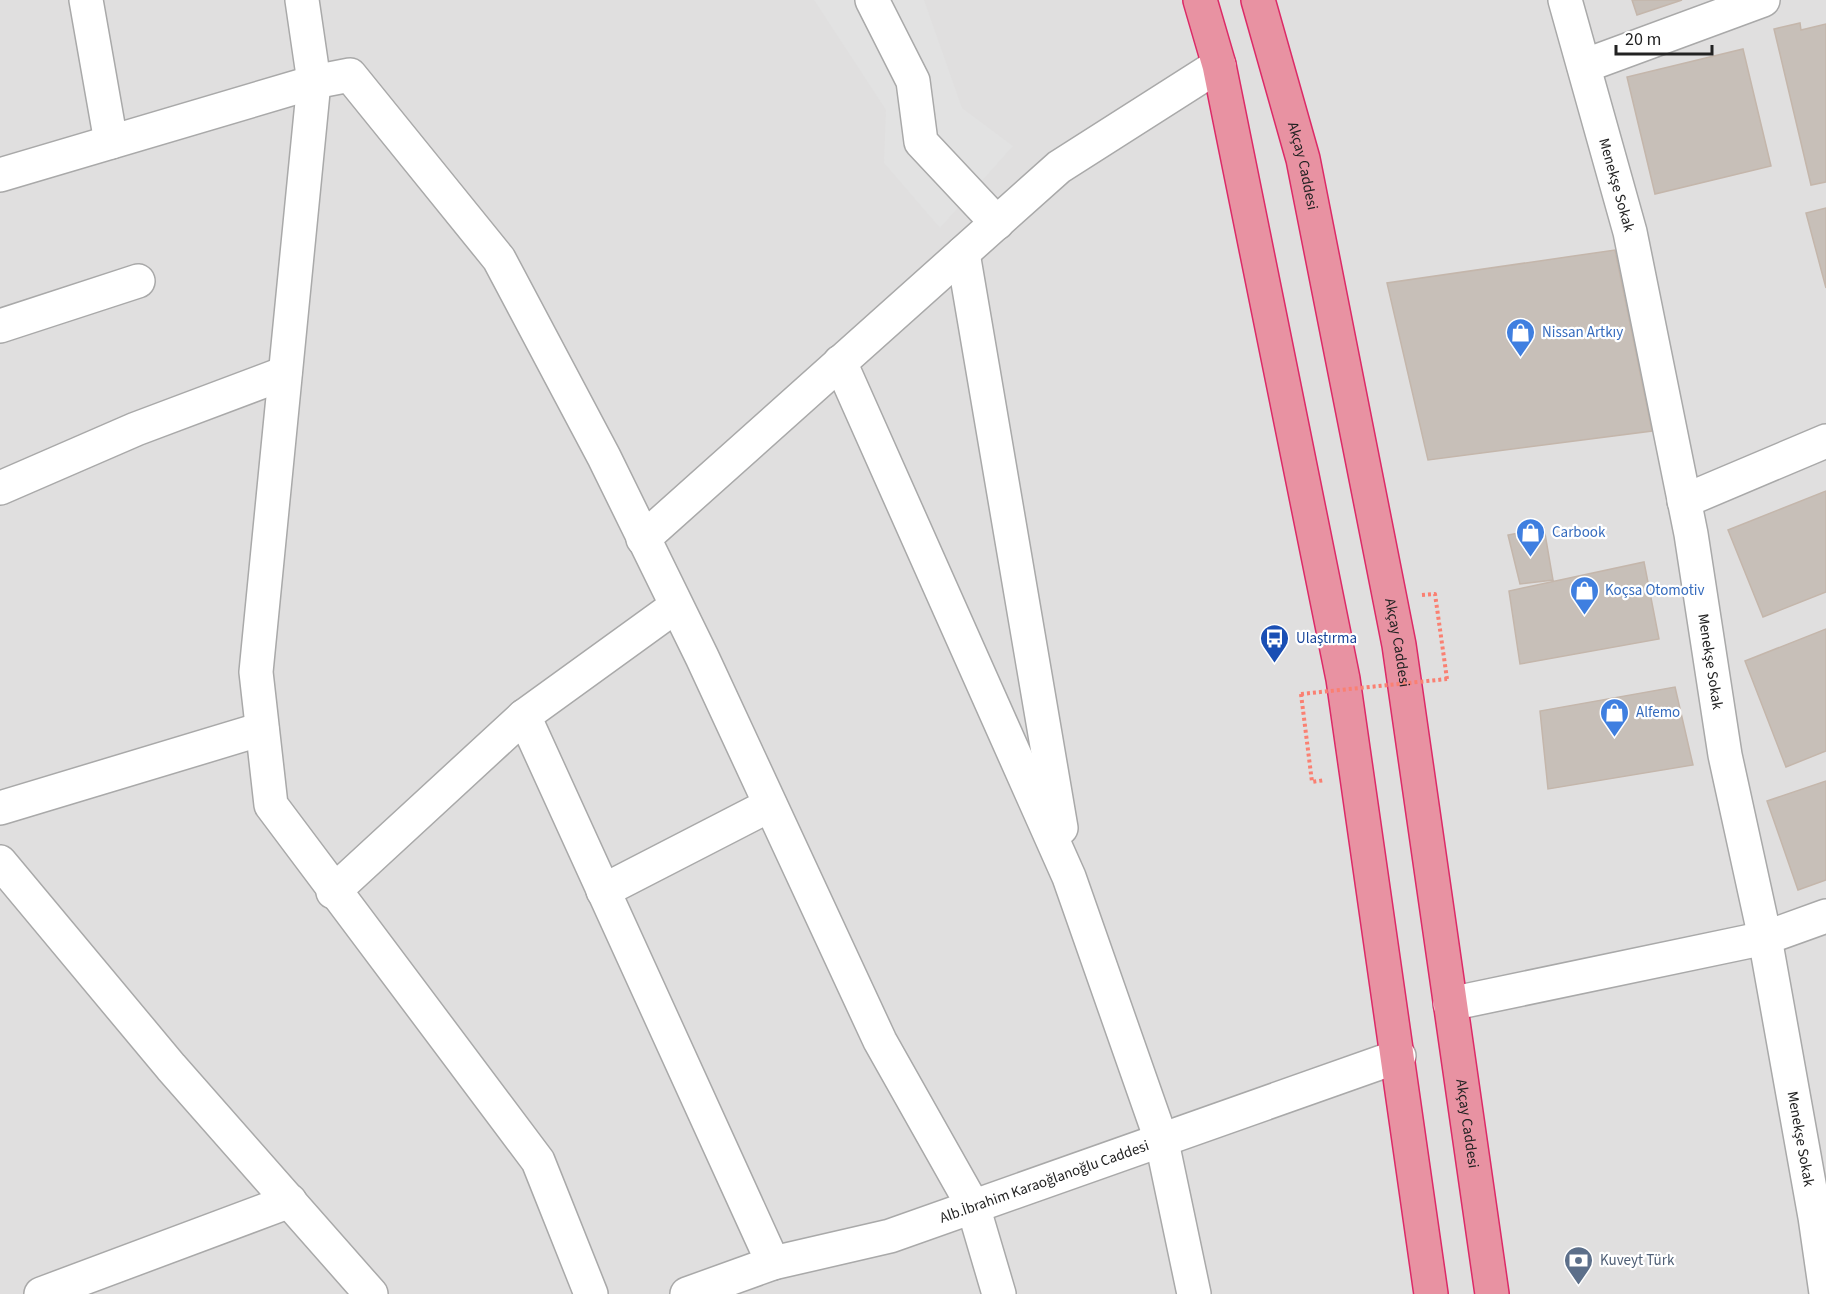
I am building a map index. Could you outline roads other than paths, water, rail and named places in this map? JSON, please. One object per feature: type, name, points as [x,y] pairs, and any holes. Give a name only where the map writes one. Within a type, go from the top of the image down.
[{"type":"highway","points":[[1200,0],[1219,65],[1343,679],[1399,1056],[1431,1294]]},
{"type":"highway","name":"Akçay Caddesi","points":[[1258,0],[1303,159],[1399,645],[1492,1294]]},
{"type":"street","points":[[86,0],[111,142]]},
{"type":"street","points":[[302,0],[314,82],[256,672],[271,805],[333,892],[538,1161],[591,1294]]},
{"type":"street","points":[[872,0],[913,81],[921,142],[996,222]]},
{"type":"street","name":"Menekşe Sokak","points":[[1565,0],[1630,232],[1684,501],[1725,755],[1765,938],[1821,1216],[1826,1293]]},
{"type":"street","points":[[1584,66],[1763,0]]},
{"type":"street","points":[[644,538],[1059,167],[1219,65]]},
{"type":"street","points":[[0,175],[314,82],[350,75],[499,259],[604,457],[644,538],[880,1041],[973,1206],[999,1294]]},
{"type":"street","points":[[963,253],[1069,877]]},
{"type":"street","points":[[0,326],[138,281]]},
{"type":"street","points":[[840,362],[1069,877],[1162,1142],[1194,1294]]},
{"type":"street","points":[[0,488],[136,429],[285,373]]},
{"type":"street","points":[[1684,501],[1826,441]]},
{"type":"street","points":[[333,892],[524,716],[676,606]]},
{"type":"street","points":[[524,716],[773,1263]]},
{"type":"street","points":[[0,808],[262,729]]},
{"type":"street","points":[[603,891],[770,805]]},
{"type":"street","points":[[0,862],[171,1067],[371,1294]]},
{"type":"street","points":[[1450,1004],[1765,938],[1826,916]]},
{"type":"street","name":"Alb.İbrahim Karaoğlanoğlu Caddesi","points":[[687,1294],[773,1263],[890,1236],[1162,1142],[1399,1056]]},
{"type":"street","points":[[41,1294],[290,1201]]},
{"type":"place","name":"Nissan Artkıy","points":[[1521,358]]},
{"type":"place","name":"Carbook","points":[[1531,558]]},
{"type":"place","name":"Koçsa Otomotiv","points":[[1584,616]]},
{"type":"place","name":"Ulaştırma","points":[[1275,664]]},
{"type":"place","name":"Alfemo","points":[[1615,738]]},
{"type":"place","name":"Kuveyt Türk","points":[[1579,1286]]}]
